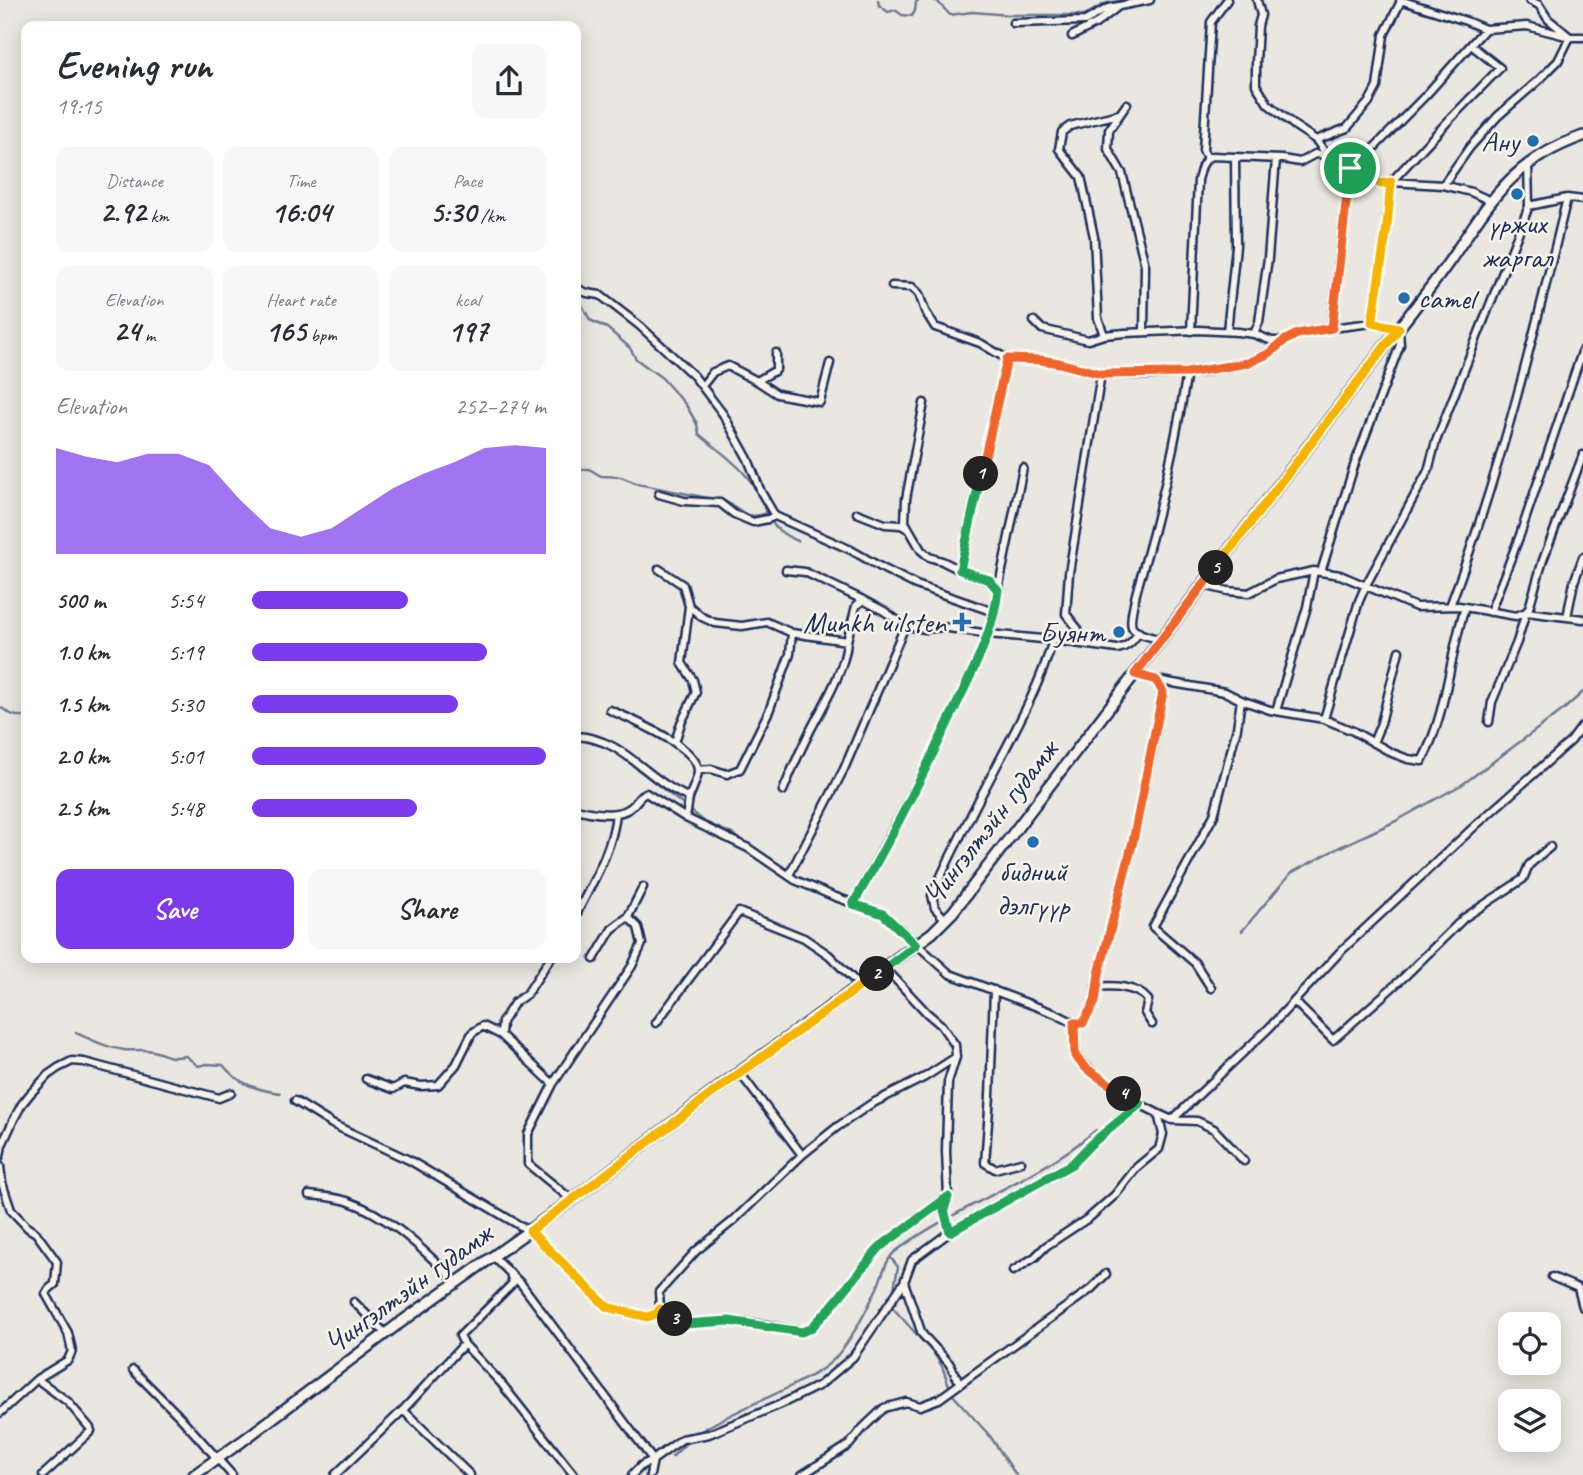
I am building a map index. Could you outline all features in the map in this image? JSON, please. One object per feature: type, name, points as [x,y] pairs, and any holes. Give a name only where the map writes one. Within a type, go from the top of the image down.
[{"type":"main road","name":"Чингэлтэйн гудамж","points":[[194,1475],[530,1231],[946,920],[1444,270],[1491,201],[1528,163],[1583,135]]},
{"type":"street","points":[[1013,23],[1085,21],[1108,8],[1150,0]]},
{"type":"street","points":[[1208,159],[1203,150],[1211,23],[1227,0]]},
{"type":"street","points":[[1257,0],[1261,15],[1258,26],[1256,85],[1268,104],[1316,141],[1328,155],[1381,184],[1391,182],[1443,185],[1471,192],[1491,201]]},
{"type":"street","points":[[1529,0],[1539,5],[1548,19],[1570,37]]},
{"type":"street","points":[[1316,141],[1347,128],[1368,102],[1377,87],[1384,35],[1401,1],[1485,29],[1527,26],[1570,37],[1583,37]]},
{"type":"street","points":[[1072,36],[1097,23],[1119,6]]},
{"type":"street","points":[[1332,328],[1353,169],[1426,95],[1485,29]]},
{"type":"street","points":[[1443,185],[1498,116],[1558,61],[1570,37]]},
{"type":"street","points":[[1372,323],[1391,182],[1500,68],[1471,45]]},
{"type":"street","points":[[1127,104],[1109,130],[1108,149],[1122,173],[1145,265],[1144,332]]},
{"type":"street","points":[[1104,335],[1098,318],[1094,237],[1082,181],[1059,149],[1062,132],[1070,126],[1119,114]]},
{"type":"street","points":[[1191,331],[1198,180],[1202,166],[1213,156],[1300,162],[1315,154],[1328,155]]},
{"type":"street","points":[[1227,331],[1236,246],[1235,157]]},
{"type":"street","points":[[1254,334],[1259,322],[1268,258],[1276,159]]},
{"type":"street","points":[[1324,719],[1359,601],[1427,471],[1529,206],[1528,163]]},
{"type":"street","points":[[1529,206],[1567,198],[1583,200]]},
{"type":"street","points":[[1450,606],[1495,470],[1534,332],[1567,198]]},
{"type":"street","points":[[892,286],[912,288],[919,294],[935,327],[980,343],[1007,359],[1041,360],[1101,374],[1187,373],[1248,363],[1268,354],[1297,334],[1372,323],[1399,328],[1400,345],[1317,571],[1276,711]]},
{"type":"street","points":[[581,290],[600,295],[640,326],[694,376],[723,414],[775,516],[851,550],[916,585],[994,612]]},
{"type":"street","points":[[1034,321],[1042,329],[1088,340],[1104,335],[1144,332],[1227,331],[1284,341]]},
{"type":"street","points":[[1490,612],[1520,535],[1583,349]]},
{"type":"street","points":[[757,381],[776,370],[776,353]]},
{"type":"street","points":[[960,570],[1007,359]]},
{"type":"street","points":[[702,386],[713,372],[728,366],[776,394],[820,402],[830,363]]},
{"type":"street","points":[[1161,640],[1139,632],[1132,626],[1136,591],[1159,515],[1187,373]]},
{"type":"street","points":[[1078,643],[1078,629],[1066,614],[1066,606],[1101,374]]},
{"type":"street","points":[[924,403],[906,499],[905,522],[921,550],[929,557],[989,580],[998,590]]},
{"type":"street","points":[[1489,722],[1492,702],[1517,642],[1543,560],[1583,455]]},
{"type":"street","points":[[853,904],[936,748],[989,634],[1023,468]]},
{"type":"street","points":[[659,494],[684,501],[720,503],[734,514],[753,522],[775,516]]},
{"type":"street","points":[[857,513],[910,530]]},
{"type":"street","points":[[1567,617],[1574,582],[1583,558]]},
{"type":"street","points":[[659,569],[683,585],[689,606],[682,663],[693,680],[696,692],[675,742]]},
{"type":"street","points":[[786,570],[805,572],[863,600],[905,626],[925,629],[942,627],[1118,649],[1131,643],[1139,632]]},
{"type":"street","points":[[1203,585],[1249,593],[1276,579],[1317,571],[1340,575],[1416,607],[1465,607],[1516,616],[1526,612],[1583,620]]},
{"type":"street","points":[[783,791],[829,694],[846,652],[856,606],[863,600]]},
{"type":"street","points":[[689,606],[715,623],[742,626],[767,622],[792,633],[847,641]]},
{"type":"street","points":[[1135,674],[1225,692],[1276,711],[1324,719],[1353,731],[1392,753],[1422,761],[1432,743],[1465,607]]},
{"type":"street","points":[[789,875],[844,769],[905,626]]},
{"type":"street","points":[[698,770],[711,769],[727,774],[740,769],[769,711],[790,654],[792,633]]},
{"type":"street","points":[[946,920],[935,908],[932,895],[1020,721],[1047,661],[1052,640]]},
{"type":"street","points":[[1373,743],[1381,723],[1399,651]]},
{"type":"street","points":[[581,810],[593,814],[628,810],[640,795],[646,793],[686,818],[748,848],[789,875],[833,896],[883,914],[950,974],[1074,1023],[1083,1023],[1095,1002],[1096,986],[1133,841],[1163,692],[1156,680]]},
{"type":"street","points":[[1211,988],[1195,963],[1153,927],[1214,815],[1237,728],[1241,700]]},
{"type":"street","points":[[610,710],[675,742],[694,759],[698,770],[686,818]]},
{"type":"street","points":[[1172,1120],[1269,1028],[1341,951],[1571,741],[1583,725]]},
{"type":"street","points":[[581,737],[608,743],[689,798]]},
{"type":"street","points":[[581,905],[614,831],[616,813]]},
{"type":"street","points":[[1294,1001],[1334,1040],[1464,918],[1523,878],[1529,865],[1550,847]]},
{"type":"street","points":[[594,959],[612,929],[628,917],[643,887]]},
{"type":"street","points":[[656,1023],[739,912],[804,938],[829,955],[860,986]]},
{"type":"street","points":[[572,1200],[528,1164],[528,1135],[553,1084],[621,984],[642,944],[638,927],[628,917]]},
{"type":"street","points":[[501,1034],[502,1022],[515,1002],[527,994],[547,963]]},
{"type":"street","points":[[885,968],[927,1013],[941,1024],[955,1045],[956,1057],[948,1082],[948,1197],[944,1210],[950,1232]]},
{"type":"street","points":[[1096,986],[1108,985],[1143,994],[1148,1000],[1145,1013],[1152,1024]]},
{"type":"street","points":[[994,990],[985,1163],[995,1169],[1021,1162]]},
{"type":"street","points":[[1074,1023],[1075,1056],[1087,1069],[1158,1114],[1172,1120],[1197,1121],[1214,1129],[1244,1161]]},
{"type":"street","points":[[366,1079],[393,1089],[404,1083],[438,1085],[456,1065],[471,1033],[483,1026],[501,1034],[553,1084]]},
{"type":"street","points":[[295,1101],[332,1124],[409,1160],[530,1231],[607,1307],[647,1317],[656,1314],[660,1309],[659,1292],[696,1251],[733,1221],[802,1155],[871,1104],[925,1077],[956,1057]]},
{"type":"street","points":[[0,1156],[2,1145],[22,1104],[48,1075],[72,1061],[219,1098],[232,1093]]},
{"type":"street","points":[[740,1073],[802,1155]]},
{"type":"street","points":[[632,1475],[642,1465],[682,1439],[709,1434],[820,1385],[853,1357],[904,1282],[912,1259],[950,1232],[1072,1164],[1091,1144],[1140,1104]]},
{"type":"street","points":[[1013,1271],[1090,1217],[1115,1195],[1137,1167],[1159,1149],[1163,1134],[1158,1114]]},
{"type":"street","points":[[0,1166],[2,1183],[11,1210],[36,1233],[57,1262],[55,1284],[46,1294],[68,1333],[72,1351],[68,1360],[37,1379],[0,1413]]},
{"type":"street","points":[[309,1195],[344,1199],[374,1212],[417,1244],[457,1282]]},
{"type":"street","points":[[660,1309],[684,1324],[729,1321],[802,1332],[811,1328],[831,1307],[880,1247],[948,1197]]},
{"type":"street","points":[[494,1256],[522,1284],[653,1460],[650,1475]]},
{"type":"street","points":[[510,1273],[513,1283],[460,1336],[464,1345],[501,1383],[574,1475]]},
{"type":"street","points":[[802,1475],[849,1445],[884,1408],[906,1402],[920,1406],[939,1399],[1091,1289],[1106,1274]]},
{"type":"street","points":[[1552,1277],[1578,1288],[1583,1307]]},
{"type":"street","points":[[904,1282],[922,1334],[949,1363],[960,1383]]},
{"type":"street","points":[[354,1302],[386,1334]]},
{"type":"street","points":[[335,1475],[403,1410],[464,1345]]},
{"type":"street","points":[[132,1370],[180,1417],[232,1475]]},
{"type":"street","points":[[37,1379],[68,1402],[91,1432],[44,1475]]},
{"type":"street","points":[[403,1410],[470,1475]]},
{"type":"waterway","points":[[878,0],[879,5],[888,12],[895,10],[902,15],[912,16],[919,0]]},
{"type":"waterway","points":[[932,0],[937,1],[950,15],[972,12],[1085,15],[1104,4],[1122,0]]},
{"type":"waterway","points":[[581,306],[590,320],[607,328],[630,348],[636,359],[662,378],[686,405],[697,424],[699,434],[748,478],[772,522],[786,535],[798,541]]},
{"type":"waterway","points":[[581,469],[589,469],[601,476],[621,477],[638,484],[723,501],[748,515],[767,513]]},
{"type":"waterway","points":[[1242,931],[1291,873],[1463,784],[1563,710],[1583,692]]},
{"type":"waterway","points":[[0,707],[21,716]]},
{"type":"waterway","points":[[615,751],[705,822],[734,835],[749,846]]},
{"type":"waterway","points":[[76,1033],[118,1049],[149,1050],[171,1057],[186,1056],[198,1066],[223,1065],[248,1085],[280,1093]]},
{"type":"waterway","points":[[697,1434],[807,1378],[832,1361],[859,1324],[887,1263],[896,1251],[920,1234],[1048,1164],[1096,1130]]},
{"type":"waterway","points":[[891,1258],[898,1267],[893,1294]]},
{"type":"waterway","points":[[892,1304],[935,1355],[952,1394],[990,1436],[1016,1475]]},
{"type":"waterway","points":[[672,1457],[689,1440]]},
{"type":"place","name":"Ану","points":[[1533,141]]},
{"type":"place","name":"үржих жаргал","points":[[1517,194]]},
{"type":"place","name":"camel","points":[[1404,298]]},
{"type":"place","name":"Munkh uilsten","points":[[962,622]]},
{"type":"place","name":"Буянт","points":[[1119,632]]},
{"type":"place","name":"бидний дэлгүүр","points":[[1033,842]]},
{"type":"route","points":[[1350,168],[1381,184],[1391,182],[1372,323],[1399,328],[1135,674],[1156,680],[1163,692],[1133,841],[1096,986],[1095,1002],[1083,1023],[1074,1023],[1075,1056],[1087,1069],[1140,1104],[1091,1144],[1072,1164],[950,1232],[944,1210],[948,1197],[931,1208],[880,1247],[831,1307],[811,1328],[802,1332],[729,1321],[684,1324],[660,1309],[656,1314],[647,1317],[607,1307],[530,1231],[722,1086],[916,945],[883,914],[853,904],[936,748],[989,634],[998,590],[989,580],[960,570],[1007,359],[1041,360],[1101,374],[1200,372],[1248,363],[1268,354],[1297,334],[1332,328],[1350,168]]}]
